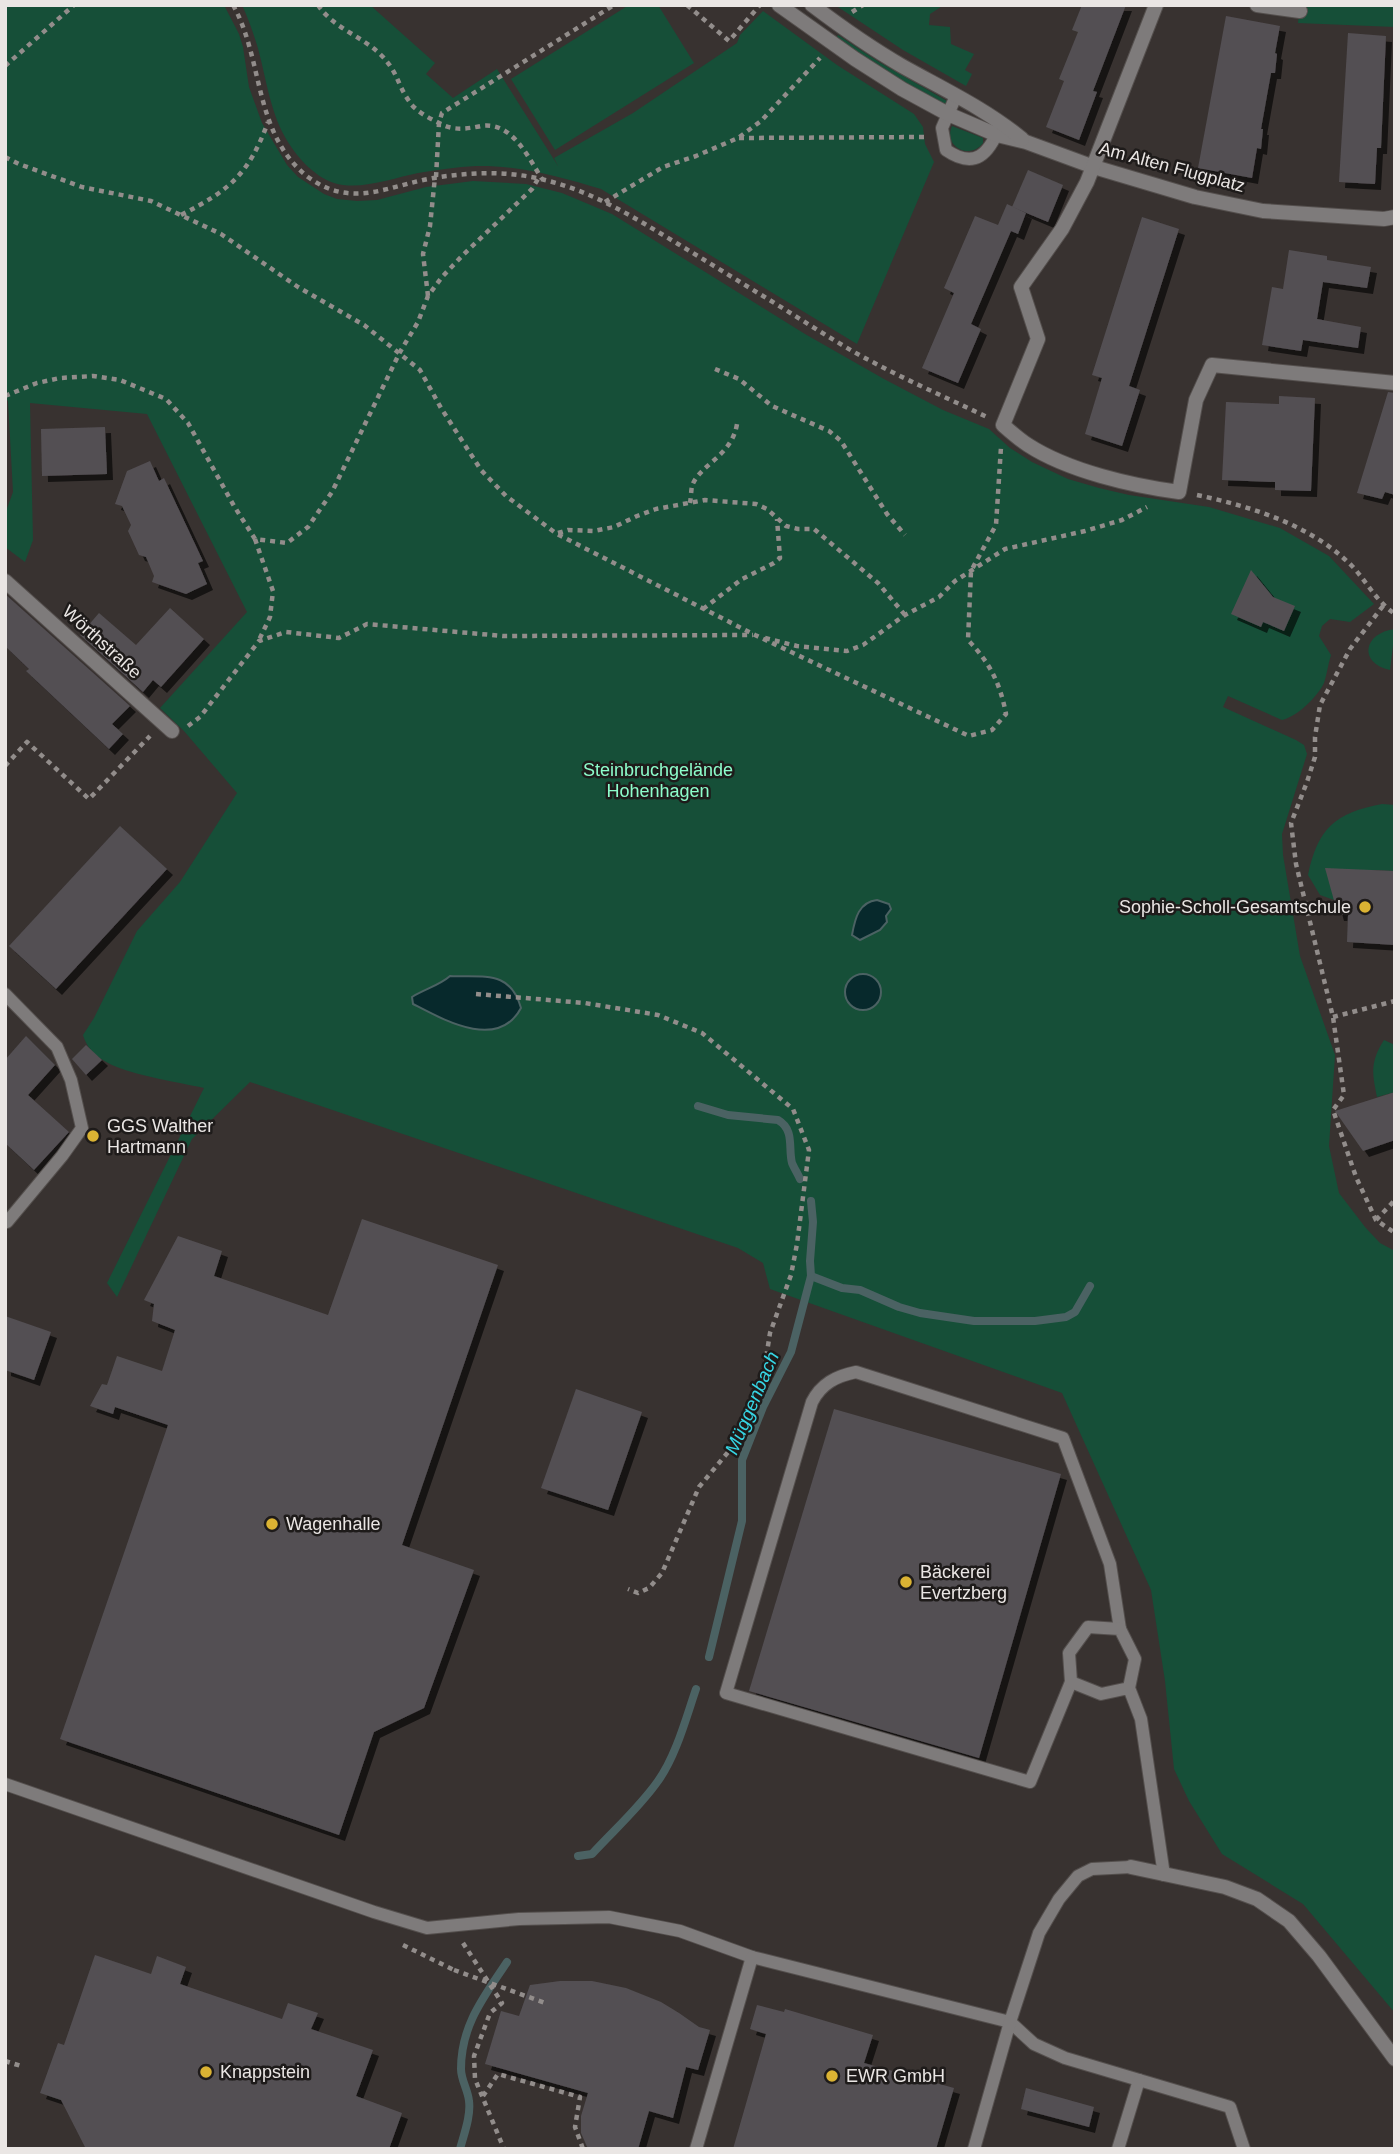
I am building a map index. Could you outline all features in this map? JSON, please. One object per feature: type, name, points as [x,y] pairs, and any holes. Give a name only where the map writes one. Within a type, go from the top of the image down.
[{"type":"street","name":"Am Alten Flugplatz","points":[[779,5],[855,59],[947,114],[999,129],[1094,167],[1195,197],[1263,211],[1384,219],[1395,217]]},
{"type":"street","name":"Am Alten Flugplatz","points":[[812,5],[898,64],[956,96],[999,129]]},
{"type":"street","points":[[1156,5],[1094,167],[1062,229],[1021,287],[1038,340],[1003,425],[1029,446],[1077,469],[1146,488],[1179,492],[1196,400],[1212,365],[1395,383]]},
{"type":"street","points":[[1257,5],[1300,11]]},
{"type":"street","name":"Wörthstraße","points":[[5,581],[167,727]]},
{"type":"street","points":[[1131,1867],[1225,1887],[1257,1899],[1289,1921],[1319,1956],[1395,2059]]},
{"type":"lane","points":[[956,96],[942,128],[946,150],[958,159],[971,160],[984,154],[993,144],[999,129]]},
{"type":"lane","points":[[5,993],[57,1047],[71,1080],[82,1128],[7,1222]]},
{"type":"lane","points":[[1120,1629],[1088,1627],[1069,1653],[1071,1682],[1030,1782],[726,1693],[808,1415],[818,1390],[841,1375],[856,1372],[1063,1438],[1110,1564],[1120,1629],[1135,1659],[1129,1688],[1141,1719],[1164,1875]]},
{"type":"lane","points":[[1071,1682],[1101,1694],[1129,1688]]},
{"type":"lane","points":[[5,1784],[373,1912],[427,1928],[519,1919],[609,1917],[680,1931],[752,1957],[1010,2022],[1034,2044],[1065,2058],[1230,2107],[1244,2149]]},
{"type":"lane","points":[[974,2149],[1010,2022],[1039,1933],[1066,1889],[1078,1877],[1091,1869],[1131,1867]]},
{"type":"lane","points":[[696,2149],[752,1957]]},
{"type":"lane","points":[[1118,2149],[1139,2080]]},
{"type":"path","points":[[5,66],[74,5]]},
{"type":"path","points":[[5,157],[82,187],[151,201],[181,215],[220,234],[298,287],[364,325],[420,370],[481,470],[506,496],[557,534],[755,635],[969,736],[992,730],[1006,714],[1001,691],[985,658],[968,640],[971,571],[996,525],[1003,425],[855,352],[629,214],[579,190],[540,179],[473,172],[436,177],[366,195],[327,188],[308,176],[291,160],[268,121],[240,16],[233,5]]},
{"type":"path","points":[[318,5],[330,18],[378,51],[395,71],[409,102],[421,113],[458,130],[490,125],[499,127],[513,137],[540,179]]},
{"type":"path","points":[[428,296],[423,254],[430,226],[442,113],[614,5]]},
{"type":"path","points":[[687,5],[729,41],[760,5]]},
{"type":"path","points":[[605,202],[663,167],[738,138],[761,121],[822,55]]},
{"type":"path","points":[[181,215],[212,199],[233,183],[257,150],[268,121]]},
{"type":"path","points":[[738,138],[925,137]]},
{"type":"path","points":[[255,540],[287,543],[308,527],[332,492],[400,352],[418,322],[428,296],[463,255],[533,189],[540,179]]},
{"type":"path","points":[[716,369],[739,379],[772,406],[829,431],[841,442],[887,514],[905,535]]},
{"type":"path","points":[[5,396],[37,383],[60,378],[93,376],[120,380],[166,399],[188,424],[255,540],[273,591],[270,617],[259,640],[200,717],[189,726],[167,727],[89,799],[27,742],[5,766]]},
{"type":"path","points":[[690,503],[692,485],[729,446],[737,424]]},
{"type":"path","points":[[259,640],[286,632],[339,638],[368,624],[503,636],[755,635],[797,646],[847,651],[863,645],[905,615],[939,597],[955,580],[1005,549],[1122,520],[1179,492],[1222,500],[1270,515],[1304,531],[1329,546],[1352,567],[1383,606],[1395,614]]},
{"type":"path","points":[[557,534],[568,530],[594,531],[614,527],[656,509],[705,500],[756,504],[767,509],[786,526],[814,529],[878,583],[905,615]]},
{"type":"path","points":[[703,609],[742,579],[780,558],[777,518]]},
{"type":"path","points":[[1383,606],[1350,649],[1320,705],[1315,757],[1291,823],[1296,864],[1333,1017],[1344,1095],[1333,1110],[1356,1177],[1376,1220],[1395,1233]]},
{"type":"path","points":[[476,994],[584,1003],[658,1014],[702,1033],[793,1109],[809,1150],[791,1275],[769,1333],[764,1371],[751,1411],[739,1439],[699,1487],[662,1573],[649,1588],[638,1593],[628,1589]]},
{"type":"path","points":[[1333,1017],[1395,1001]]},
{"type":"path","points":[[1376,1220],[1395,1200]]},
{"type":"path","points":[[463,1943],[502,2003],[490,2013],[474,2056],[475,2079],[504,2149]]},
{"type":"path","points":[[403,1945],[454,1970],[548,2004]]},
{"type":"path","points":[[5,2061],[21,2066]]},
{"type":"path","points":[[483,2096],[498,2074],[580,2097],[575,2127],[583,2149]]},
{"type":"green space","name":"Steinbruchgelände Hohenhagen","points":[[5,5],[224,5],[239,34],[249,87],[262,123],[287,165],[298,177],[324,194],[337,199],[377,200],[426,187],[473,181],[526,184],[562,193],[612,214],[805,334],[884,379],[943,410],[989,429],[1010,448],[1032,462],[1068,479],[1099,488],[1209,507],[1280,528],[1329,556],[1374,604],[1350,622],[1330,619],[1322,626],[1319,636],[1331,655],[1324,683],[1312,700],[1294,715],[1282,720],[1228,696],[1223,707],[1296,740],[1304,745],[1307,754],[1282,834],[1283,855],[1300,956],[1335,1055],[1329,1146],[1339,1193],[1380,1243],[1395,1251],[1395,2013],[1303,1904],[1222,1854],[1189,1801],[1174,1769],[1165,1681],[1151,1590],[1062,1393],[770,1289],[763,1263],[738,1248],[250,1082],[192,1139],[117,1297],[107,1283],[204,1088],[112,1065],[94,1053],[83,1035],[137,931],[180,882],[237,793],[184,731],[160,708],[247,612],[147,414],[30,403],[33,540],[25,562],[5,547],[5,514],[13,492],[5,383]]},
{"type":"green space","points":[[242,5],[370,5],[435,63],[426,74],[453,98],[497,69],[558,166],[554,158],[633,113],[737,43],[740,35],[763,11],[837,65],[914,114],[923,127],[925,144],[934,162],[857,344],[601,189],[540,173],[492,166],[469,166],[418,173],[355,186],[326,180],[299,158],[280,126],[271,103],[257,45]]},
{"type":"green space","points":[[629,5],[658,5],[694,63],[555,150],[511,79]]},
{"type":"green space","points":[[835,5],[944,5],[930,14],[929,25],[950,27],[951,44],[974,54],[965,70],[972,74],[966,86],[903,50]]},
{"type":"green space","points":[[1300,5],[1395,5],[1395,27],[1298,23]]},
{"type":"green space","points":[[838,35],[947,101],[944,106],[835,40]]},
{"type":"green space","points":[[952,126],[983,138],[983,143],[971,151],[959,149],[951,140]]},
{"type":"green space","points":[[1395,629],[1390,670],[1373,661],[1368,648],[1376,636]]},
{"type":"green space","points":[[1382,804],[1395,805],[1395,871],[1374,870],[1334,900],[1320,895],[1308,875],[1323,834],[1331,825],[1352,812]]},
{"type":"green space","points":[[1384,1040],[1395,1045],[1395,1092],[1377,1097],[1373,1068]]},
{"type":"water","points":[[877,900],[889,904],[891,909],[886,916],[887,922],[880,930],[860,940],[852,935],[856,917],[862,907]]},
{"type":"water","points":[[863,974],[876,979],[881,992],[876,1005],[863,1010],[850,1005],[845,992],[850,979]]},
{"type":"water","points":[[450,976],[484,977],[502,981],[510,987],[521,1008],[511,1021],[499,1028],[485,1030],[455,1024],[413,1004],[412,997]]},
{"type":"building","points":[[1082,5],[1126,5],[1093,91],[1097,92],[1079,140],[1046,127],[1064,81],[1059,79],[1078,32],[1072,30]]},
{"type":"building","points":[[1226,16],[1280,26],[1275,53],[1275,73],[1271,73],[1261,129],[1261,149],[1257,148],[1252,178],[1198,168]]},
{"type":"building","points":[[1348,33],[1386,36],[1381,148],[1377,148],[1375,184],[1339,182]]},
{"type":"building","points":[[1028,170],[1063,185],[1048,222],[1012,207]]},
{"type":"building","points":[[1007,204],[1026,213],[1018,234],[1011,231],[971,324],[981,329],[958,383],[922,368],[954,293],[944,288],[975,216],[998,225]]},
{"type":"building","points":[[1142,217],[1179,229],[1129,386],[1140,390],[1122,446],[1085,434],[1102,378],[1092,375]]},
{"type":"building","points":[[1289,250],[1371,267],[1367,288],[1323,282],[1317,319],[1361,327],[1358,348],[1303,340],[1301,351],[1262,345],[1272,287],[1283,289]]},
{"type":"building","points":[[1388,392],[1395,393],[1395,495],[1385,492],[1382,499],[1357,493]]},
{"type":"building","points":[[1279,396],[1315,398],[1311,491],[1275,490],[1275,482],[1222,480],[1226,402],[1279,404]]},
{"type":"building","points":[[105,427],[107,474],[42,476],[41,429]]},
{"type":"building","points":[[150,461],[159,481],[164,478],[203,561],[198,563],[207,584],[186,594],[152,582],[154,576],[146,557],[139,555],[128,531],[131,525],[122,506],[115,504],[127,471]]},
{"type":"building","points":[[1251,570],[1273,597],[1295,606],[1284,631],[1263,622],[1261,627],[1231,614]]},
{"type":"building","points":[[5,594],[130,706],[112,724],[123,734],[109,749],[26,671],[29,669],[5,646]]},
{"type":"building","points":[[170,608],[204,639],[161,687],[153,680],[143,692],[80,635],[99,613],[136,645]]},
{"type":"building","points":[[120,826],[167,869],[56,989],[9,946]]},
{"type":"building","name":"Sophie-Scholl-Gesamtschule","points":[[1325,868],[1395,871],[1395,945],[1347,942],[1348,915],[1338,915]]},
{"type":"building","points":[[26,1036],[55,1065],[28,1095],[69,1132],[34,1170],[5,1143],[5,1060]]},
{"type":"building","points":[[86,1045],[102,1060],[86,1075],[72,1059]]},
{"type":"building","points":[[1395,1092],[1395,1140],[1363,1151],[1335,1111]]},
{"type":"building","name":"Wagenhalle","points":[[362,1219],[498,1265],[402,1545],[474,1570],[424,1708],[374,1732],[339,1835],[60,1739],[168,1425],[115,1407],[113,1414],[90,1406],[102,1384],[107,1385],[117,1356],[162,1371],[175,1330],[152,1321],[154,1304],[144,1300],[178,1236],[222,1251],[214,1276],[328,1315]]},
{"type":"building","points":[[5,1316],[51,1332],[34,1380],[5,1370]]},
{"type":"building","points":[[576,1389],[642,1412],[608,1510],[541,1488]]},
{"type":"building","name":"Bäckerei Evertzberg","points":[[834,1409],[1061,1474],[979,1758],[749,1691]]},
{"type":"building","name":"Knappstein","points":[[95,1955],[151,1974],[157,1956],[186,1967],[180,1984],[282,2019],[288,2003],[318,2013],[311,2029],[373,2050],[356,2096],[402,2113],[389,2149],[86,2149],[61,2100],[40,2093],[58,2043],[64,2045]]},
{"type":"building","points":[[592,1981],[626,1988],[661,2002],[699,2027],[710,2030],[698,2070],[686,2067],[673,2118],[649,2111],[638,2149],[588,2149],[581,2133],[581,2116],[588,2093],[485,2064],[501,2011],[519,2016],[530,1985]]},
{"type":"building","name":"EWR GmbH","points":[[757,2005],[784,2012],[785,2009],[873,2035],[864,2063],[954,2088],[936,2149],[733,2149],[766,2034],[750,2029]]},
{"type":"building","points":[[1026,2088],[1094,2107],[1089,2127],[1021,2109]]},
{"type":"waterway","name":"Müggenbach","points":[[698,1106],[728,1115],[778,1120],[789,1134],[792,1163],[800,1179]]},
{"type":"waterway","name":"Müggenbach","points":[[709,1657],[742,1521],[742,1460],[763,1407],[791,1352],[811,1276],[811,1201]]},
{"type":"waterway","points":[[811,1276],[842,1288],[860,1290],[920,1313],[974,1321],[1035,1321],[1066,1317],[1075,1312],[1090,1286]]},
{"type":"waterway","name":"Müggenbach","points":[[578,1856],[592,1854],[651,1791],[675,1749],[696,1689]]},
{"type":"waterway","name":"Müggenbach","points":[[460,2149],[469,2107],[461,2069],[465,2039],[475,2012],[507,1962]]},
{"type":"place","name":"Sophie-Scholl-Gesamtschule","points":[[1365,907]]},
{"type":"place","name":"GGS Walther Hartmann","points":[[93,1136]]},
{"type":"place","name":"Wagenhalle","points":[[272,1524]]},
{"type":"place","name":"Bäckerei Evertzberg","points":[[906,1582]]},
{"type":"place","name":"Knappstein","points":[[206,2072]]},
{"type":"place","name":"EWR GmbH","points":[[832,2076]]}]
